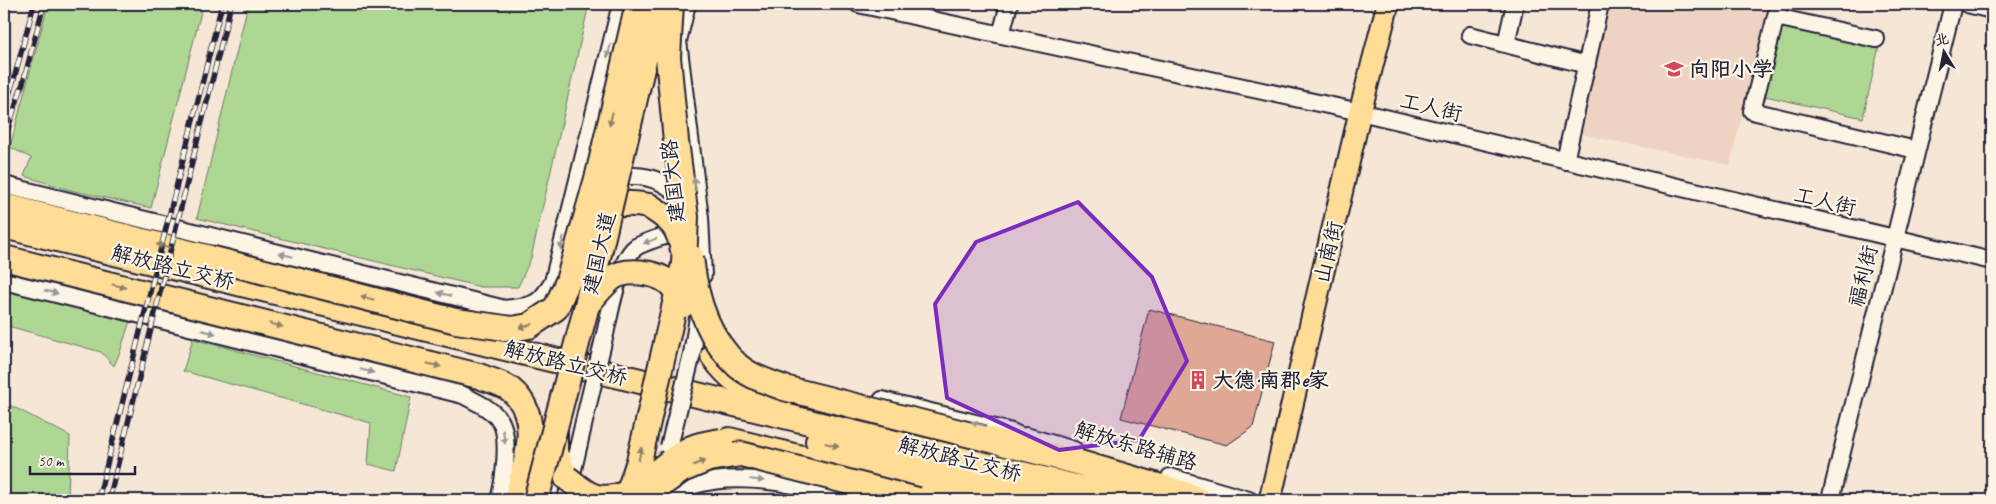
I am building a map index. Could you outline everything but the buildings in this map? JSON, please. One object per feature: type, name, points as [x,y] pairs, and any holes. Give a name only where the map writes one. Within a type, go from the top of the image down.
[{"type":"highway","points":[[4,206],[456,321],[512,329],[529,326],[556,308],[568,280],[577,219],[598,175],[638,4]]},
{"type":"highway","name":"建国大道","points":[[536,500],[587,305],[657,4]]},
{"type":"highway","points":[[671,4],[668,57],[676,141],[693,218],[698,300],[709,328],[738,366],[760,379],[784,388],[1072,461],[1186,494],[1198,500]]},
{"type":"highway","points":[[577,219],[622,204],[634,203],[649,206],[665,216],[679,232],[693,261]]},
{"type":"highway","points":[[626,500],[639,461],[693,261],[693,218]]},
{"type":"highway","name":"解放路立交桥","points":[[4,226],[1129,500]]},
{"type":"highway","name":"解放路立交桥","points":[[4,237],[770,428],[1040,500]]},
{"type":"highway","points":[[4,258],[479,376],[511,389],[526,410],[530,431],[526,462],[516,500]]},
{"type":"highway","points":[[587,305],[613,277],[628,273],[656,276],[674,287],[721,367],[729,376],[752,393],[776,401],[1111,483],[1164,500]]},
{"type":"highway","points":[[555,426],[555,453],[567,478],[596,497],[616,497],[633,489],[685,451],[704,443],[729,440],[971,500]]},
{"type":"highway","points":[[646,500],[655,489],[682,470],[709,459],[741,454],[918,500]]},
{"type":"main road","name":"山南街","points":[[1270,500],[1360,112],[1388,4]]},
{"type":"street","points":[[577,219],[620,4]]},
{"type":"street","name":"建国大路","points":[[687,4],[678,41],[693,218]]},
{"type":"street","name":"工人街","points":[[861,4],[1360,112],[1992,261]]},
{"type":"street","points":[[1001,35],[1009,4]]},
{"type":"street","points":[[1506,44],[1515,4]]},
{"type":"street","points":[[1565,161],[1600,4]]},
{"type":"street","name":"福利街","points":[[1830,500],[1953,4]]},
{"type":"street","points":[[1967,4],[1992,10]]},
{"type":"street","points":[[1876,39],[1777,10],[1752,111],[1916,150]]},
{"type":"street","points":[[1470,35],[1587,65]]},
{"type":"street","points":[[4,186],[505,309],[528,306],[543,299],[553,282],[584,198],[606,183],[632,176],[648,178],[674,189],[693,218]]},
{"type":"street","points":[[566,500],[605,334],[624,264],[634,248],[646,242],[664,236],[682,236],[696,249],[693,261],[703,280],[702,291],[692,354],[669,447],[646,500]]},
{"type":"street","points":[[4,281],[463,395],[488,408],[500,420],[506,439],[499,500]]},
{"type":"street","points":[[702,291],[711,319],[722,337],[735,352],[758,367],[790,378],[1012,432],[1072,461]]},
{"type":"street","name":"解放东路辅路","points":[[1012,432],[1250,500]]},
{"type":"street","points":[[659,500],[693,485],[725,479],[752,479],[861,500]]},
{"type":"highlighted area","points":[[1078,202],[1152,277],[1187,361],[1139,440],[1059,450],[947,398],[935,304],[976,242]]},
{"type":"shaded area","name":"向阳小学","points":[[1610,4],[1769,4],[1730,165],[1580,134]]},
{"type":"green space","points":[[48,4],[203,4],[151,208],[70,190],[24,176],[31,158],[10,147]]},
{"type":"green space","points":[[248,4],[589,4],[531,258],[518,287],[481,287],[197,218]]},
{"type":"green space","points":[[1781,24],[1879,46],[1863,118],[1765,96]]},
{"type":"green space","points":[[4,290],[130,321],[114,366],[101,352],[8,326],[4,327]]},
{"type":"green space","points":[[193,339],[411,397],[396,471],[368,464],[371,423],[183,371]]},
{"type":"green space","points":[[4,402],[70,436],[68,500],[4,500]]},
{"type":"railway","points":[[4,110],[34,4]]},
{"type":"railway","points":[[4,140],[23,83],[44,4]]},
{"type":"railway","points":[[98,500],[222,4]]},
{"type":"railway","points":[[109,500],[231,4]]},
{"type":"place","name":"向阳小学","points":[[1674,69]]},
{"type":"place","name":"大德·南郡e家","points":[[1198,380]]}]
